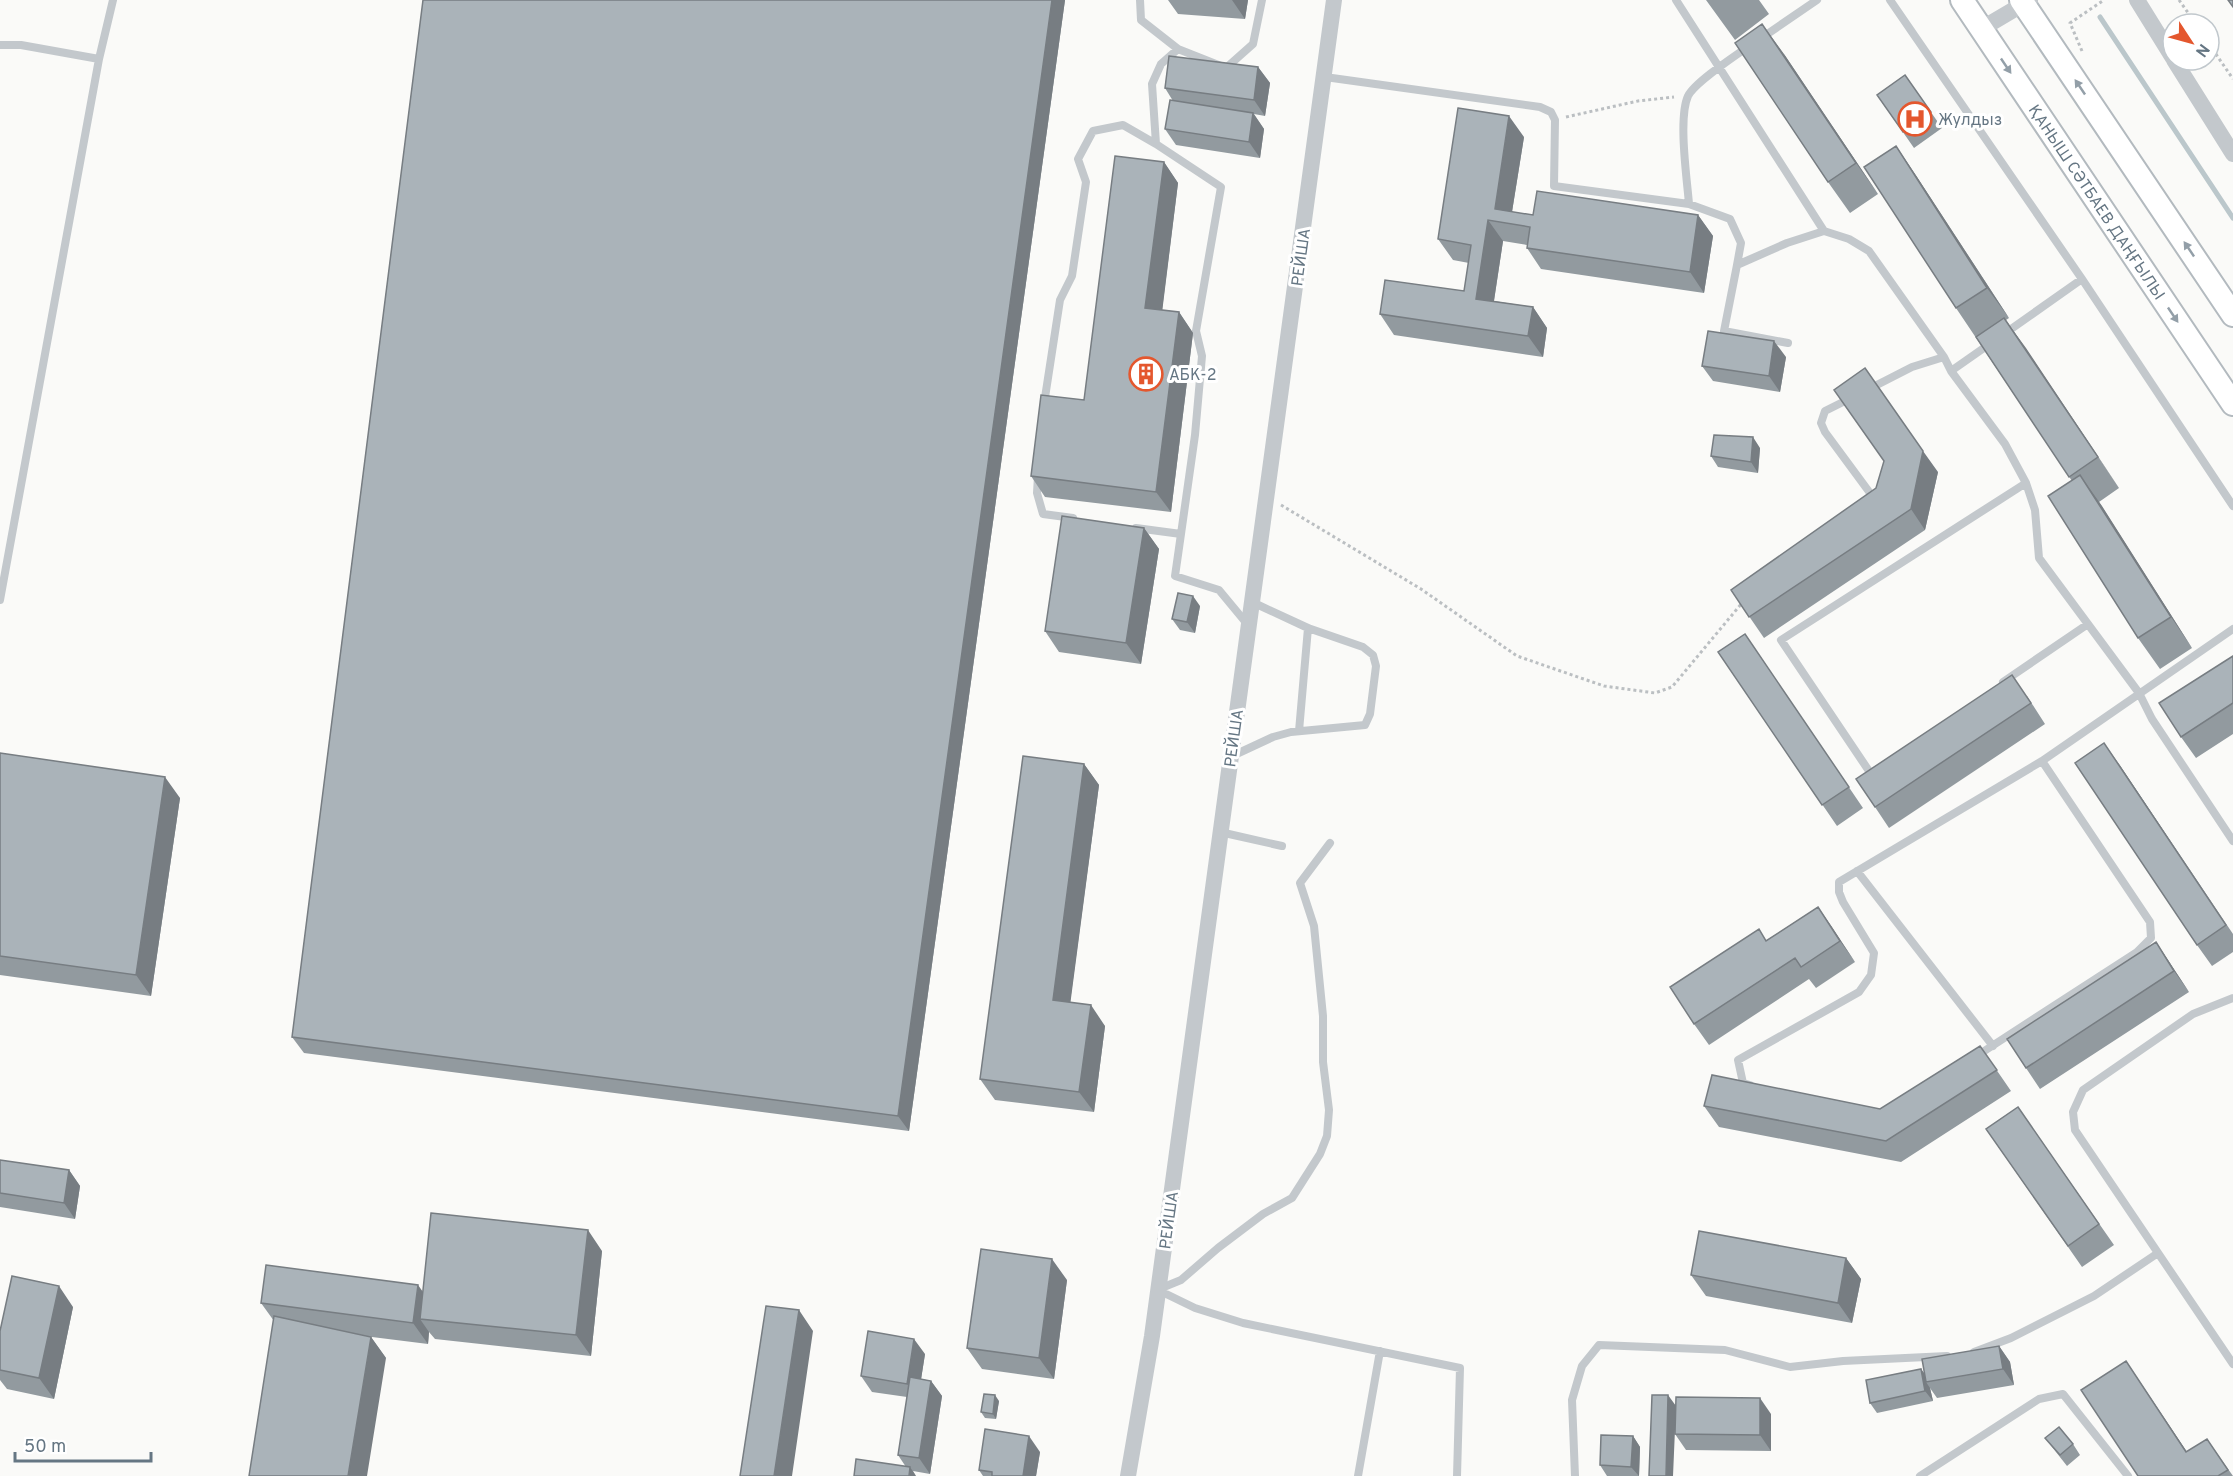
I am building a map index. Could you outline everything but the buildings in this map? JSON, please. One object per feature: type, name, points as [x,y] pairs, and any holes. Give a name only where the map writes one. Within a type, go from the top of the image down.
[{"type":"main road","name":"ҚАНЫШ СӘТБАЕВ ДАҢҒЫЛЫ","points":[[1962,0],[2233,404]]},
{"type":"main road","points":[[2025,1],[2233,315]]},
{"type":"street","name":"РЕЙША","points":[[1128,1476],[1158,1290],[1334,0]]},
{"type":"street","points":[[2137,0],[2161,38]]},
{"type":"street","points":[[1981,29],[2025,1]]},
{"type":"street","points":[[2182,72],[2233,154]]},
{"type":"lane","points":[[0,600],[99,59],[113,0]]},
{"type":"lane","points":[[1140,0],[1141,20],[1178,50],[1226,68],[1253,44],[1262,0]]},
{"type":"lane","points":[[1676,0],[1824,231]]},
{"type":"lane","points":[[1689,204],[1684,117],[1688,95],[1719,67],[1817,0]]},
{"type":"lane","points":[[1890,0],[2082,279],[2233,506]]},
{"type":"lane","points":[[0,45],[21,45],[99,59]]},
{"type":"lane","points":[[1156,144],[1152,84],[1161,64],[1178,50]]},
{"type":"lane","points":[[1324,77],[1540,107],[1551,112],[1555,120],[1554,186],[1689,204],[1730,219],[1741,243],[1724,331],[1788,343]]},
{"type":"lane","points":[[1043,413],[1060,300],[1072,276],[1086,182],[1078,159],[1093,131],[1123,125],[1221,187],[1196,331],[1202,356],[1195,435],[1175,576],[1219,590],[1248,625]]},
{"type":"lane","points":[[1737,265],[1787,243],[1824,231],[1850,239],[1869,251],[2004,444],[2026,483],[2036,510],[2039,558],[2139,693],[2152,719],[2233,841]]},
{"type":"lane","points":[[1951,371],[2082,279]]},
{"type":"lane","points":[[1864,513],[1868,508],[1870,493],[1825,432],[1821,423],[1825,411],[1912,367],[1944,357]]},
{"type":"lane","points":[[1038,470],[1037,493],[1043,514],[1087,521]]},
{"type":"lane","points":[[1880,767],[1870,774],[1781,640],[2026,483]]},
{"type":"lane","points":[[1130,527],[1181,534]]},
{"type":"lane","points":[[1230,757],[1273,738],[1299,731],[1365,724],[1371,714],[1376,666],[1373,655],[1363,647],[1308,628],[1252,602]]},
{"type":"lane","points":[[1994,689],[2088,624]]},
{"type":"lane","points":[[1299,731],[1308,628]]},
{"type":"lane","points":[[1754,1086],[1743,1083],[1738,1060],[1859,992],[1871,975],[1874,953],[1839,892],[1839,882],[2042,761],[2233,629]]},
{"type":"lane","points":[[1965,1064],[2137,952],[2151,938],[2150,922],[2042,761]]},
{"type":"lane","points":[[1220,832],[1282,846]]},
{"type":"lane","points":[[1158,1290],[1181,1280],[1263,1214],[1292,1198],[1320,1154],[1327,1136],[1329,1110],[1323,1062],[1323,1016],[1314,926],[1300,883],[1330,843]]},
{"type":"lane","points":[[1857,871],[1993,1046]]},
{"type":"lane","points":[[2233,998],[2193,1014],[2083,1090],[2073,1112],[2074,1130],[2233,1364]]},
{"type":"lane","points":[[1967,1355],[2011,1338],[2094,1296],[2158,1253]]},
{"type":"lane","points":[[1158,1290],[1195,1308],[1243,1323],[1460,1368],[1457,1476]]},
{"type":"lane","points":[[1575,1476],[1572,1400],[1582,1366],[1599,1345],[1725,1350],[1790,1367],[1844,1361],[1956,1356]]},
{"type":"lane","points":[[1358,1476],[1380,1351]]},
{"type":"lane","points":[[1920,1476],[2039,1399],[2063,1394],[2128,1476]]},
{"type":"path","points":[[2070,23],[2103,0]]},
{"type":"path","points":[[2221,62],[2233,79]]},
{"type":"path","points":[[1555,120],[1628,102],[1688,95]]},
{"type":"path","points":[[1267,496],[1421,589],[1517,656],[1604,686],[1655,693],[1672,687],[1742,603]]},
{"type":"waterway","points":[[2100,17],[2233,218]]},
{"type":"place","name":"Жулдыз","points":[[1915,119]]},
{"type":"place","name":"АБК-2","points":[[1146,374]]}]
